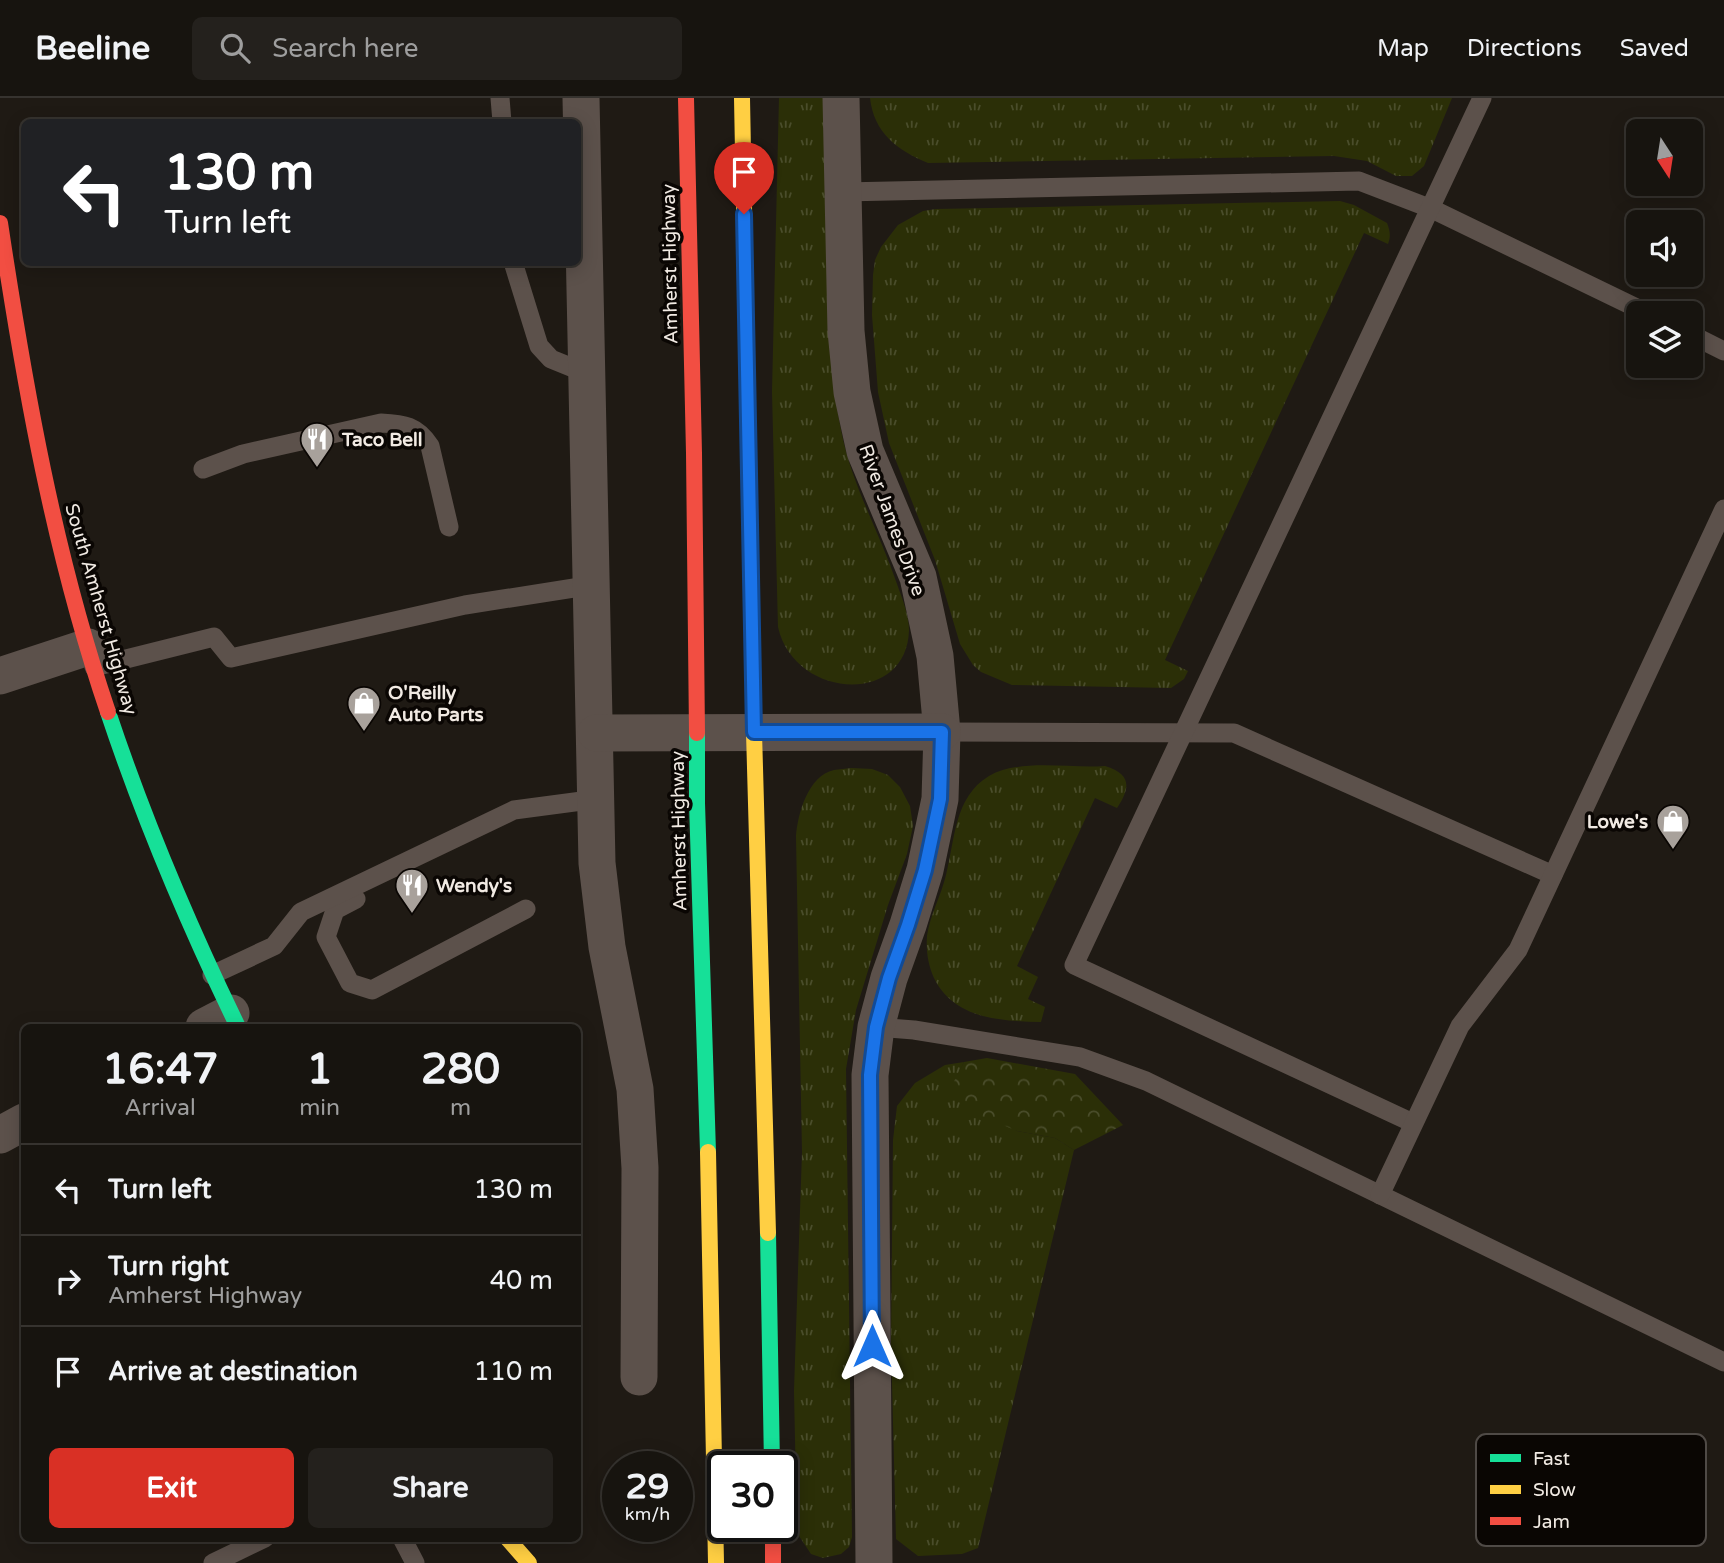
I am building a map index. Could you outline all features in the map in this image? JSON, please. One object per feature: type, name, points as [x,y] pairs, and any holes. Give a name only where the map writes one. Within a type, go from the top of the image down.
[{"type":"main road","name":"Amherst Highway","points":[[686,98],[694,453],[697,803],[706,1052],[716,1563]]},
{"type":"main road","points":[[742,98],[772,1451]]},
{"type":"main road","name":"South Amherst Highway","points":[[0,223],[18,345],[45,484],[91,657],[143,809],[212,975],[225,1022]]},
{"type":"main road","points":[[510,1542],[528,1562]]},
{"type":"main road","points":[[772,1542],[773,1563]]},
{"type":"street","points":[[581,98],[597,863],[607,947],[635,1089],[640,1168],[639,1377]]},
{"type":"street","name":"River James Drive","points":[[841,98],[846,331],[852,392],[865,451],[918,577],[935,656],[942,732],[940,799],[925,870],[889,978],[876,1027],[870,1075],[874,1563]]},
{"type":"street","points":[[0,676],[91,657]]},
{"type":"street","points":[[596,733],[942,732]]},
{"type":"street","points":[[0,1135],[21,1124]]},
{"type":"lane","points":[[500,98],[502,119]]},
{"type":"lane","points":[[1413,1123],[1074,965],[1482,98]]},
{"type":"lane","points":[[843,192],[1359,181],[1432,209],[1626,303]]},
{"type":"lane","points":[[514,266],[539,346],[551,359],[588,374]]},
{"type":"lane","points":[[1703,340],[1724,351]]},
{"type":"lane","points":[[203,469],[243,454],[381,423],[397,424],[412,428],[423,435],[430,446],[450,527]]},
{"type":"lane","points":[[1380,1195],[1460,1026],[1518,950],[1724,509]]},
{"type":"lane","points":[[91,657],[214,638],[231,658],[465,605],[593,585]]},
{"type":"lane","points":[[942,732],[1234,733],[1553,875]]},
{"type":"lane","points":[[212,975],[274,946],[301,912],[514,810],[597,799]]},
{"type":"lane","points":[[405,862],[395,879],[335,910],[326,937],[349,983],[372,990],[526,909]]},
{"type":"lane","points":[[876,1027],[914,1030],[1080,1057],[1146,1081],[1724,1362]]},
{"type":"lane","points":[[213,1563],[257,1542]]},
{"type":"lane","points":[[404,1542],[415,1563]]},
{"type":"green space","points":[[779,98],[824,98],[831,339],[838,412],[852,470],[908,618],[909,630],[903,655],[890,672],[871,682],[849,684],[826,680],[805,669],[788,651],[778,627],[772,392]]},
{"type":"green space","points":[[870,98],[1452,98],[1424,166],[1412,176],[1396,176],[1367,161],[1334,156],[928,163],[906,152],[889,139],[876,121]]},
{"type":"green space","points":[[1340,201],[1354,205],[1387,223],[1389,241],[1388,244],[1364,233],[1165,660],[1188,671],[1184,679],[1171,688],[1012,685],[981,672],[973,665],[960,644],[935,560],[889,443],[878,392],[872,315],[873,275],[875,260],[881,247],[898,225],[923,211],[936,209]]},
{"type":"green space","points":[[1046,765],[1105,766],[1124,777],[1125,794],[1117,808],[1095,798],[1017,966],[1038,977],[1028,999],[1045,1007],[1041,1022],[994,1018],[966,1010],[943,992],[934,978],[927,942],[962,807],[977,785],[1001,771],[1015,767]]},
{"type":"green space","points":[[872,769],[888,775],[900,787],[910,806],[913,826],[907,854],[888,905],[856,1010],[846,1069],[852,1537],[849,1547],[841,1554],[823,1558],[811,1554],[798,1534],[798,1451],[795,1451],[794,1391],[802,1152],[796,836],[802,807],[811,787],[825,774],[834,770]]},
{"type":"green space","points":[[987,1058],[1075,1074],[1123,1125],[1074,1150],[1055,1138],[1017,1131],[972,1112],[951,1087],[964,1062]]},
{"type":"green space","points":[[964,1062],[952,1087],[1017,1131],[1055,1138],[1074,1150],[978,1548],[962,1554],[918,1556],[896,1539],[891,1343],[893,1140],[897,1106],[915,1083],[945,1065]]},
{"type":"traffic: fast","points":[[749,473],[754,732]]},
{"type":"traffic: fast","points":[[108,712],[168,871],[237,1024]]},
{"type":"traffic: fast","points":[[697,733],[708,1152]]},
{"type":"traffic: fast","points":[[768,1233],[772,1451]]},
{"type":"traffic: slow","points":[[742,98],[749,473]]},
{"type":"traffic: slow","points":[[754,732],[768,1233]]},
{"type":"traffic: slow","points":[[708,1152],[716,1563]]},
{"type":"traffic: slow","points":[[511,1542],[529,1563]]},
{"type":"traffic: jam","points":[[686,98],[697,733]]},
{"type":"traffic: jam","points":[[0,223],[43,470],[72,592],[108,712]]},
{"type":"traffic: jam","points":[[773,1542],[773,1563]]},
{"type":"place","name":"Taco Bell","points":[[317,469]]},
{"type":"place","name":"O'Reilly Auto Parts","points":[[364,733]]},
{"type":"place","name":"Lowe's","points":[[1673,851]]},
{"type":"place","name":"Wendy's","points":[[412,915]]},
{"type":"route","points":[[744,214],[754,732],[942,732],[940,799],[925,870],[889,978],[876,1027],[870,1075],[872,1346]]}]
